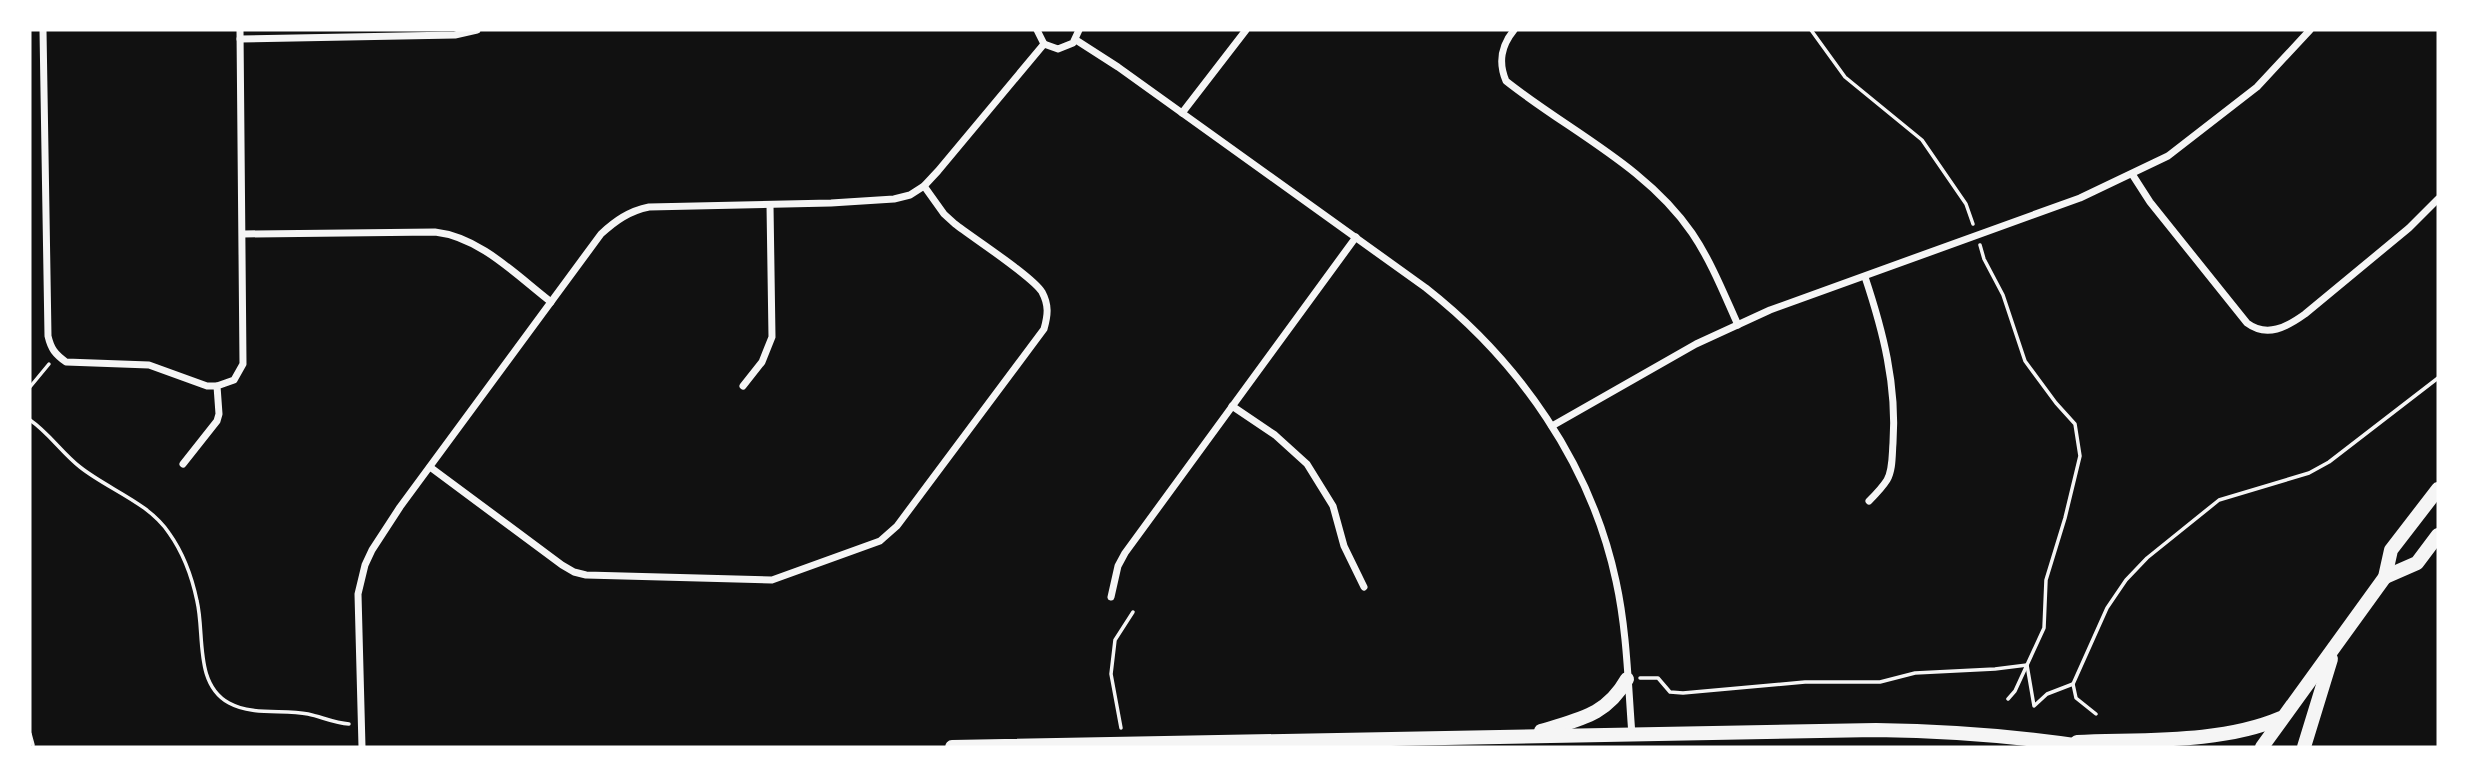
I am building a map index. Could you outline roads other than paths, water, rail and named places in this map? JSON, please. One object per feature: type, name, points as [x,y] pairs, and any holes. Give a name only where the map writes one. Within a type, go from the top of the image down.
[{"type":"main road","points":[[2262,747],[2385,577],[2391,550],[2438,489]]},
{"type":"main road","points":[[2385,577],[2417,563],[2438,535]]},
{"type":"main road","points":[[2304,747],[2334,647]]},
{"type":"main road","points":[[1523,737],[1594,715],[1619,694],[1627,678]]},
{"type":"main road","points":[[2062,743],[2227,734],[2259,728],[2283,718]]},
{"type":"main road","points":[[952,747],[1208,745],[1523,737],[1632,741],[1877,730],[1943,731],[2031,738],[2088,747]]},
{"type":"street","points":[[43,30],[50,346],[55,354],[66,362],[149,365],[207,386],[217,386],[234,380],[243,364],[240,34],[456,35],[477,30]]},
{"type":"street","points":[[1037,30],[1044,44],[1058,49],[1066,48],[1076,40],[1079,30]]},
{"type":"street","points":[[1182,113],[1246,30]]},
{"type":"street","points":[[1514,30],[1503,46],[1502,71],[1506,81],[1628,167],[1671,207],[1693,234],[1738,325]]},
{"type":"street","points":[[1552,426],[1696,344],[1770,310],[2080,198],[2168,156],[2257,87],[2310,30]]},
{"type":"street","points":[[1076,40],[1426,288],[1474,327],[1520,380],[1552,426],[1594,510],[1607,545],[1621,611],[1632,741]]},
{"type":"street","points":[[362,747],[358,594],[372,550],[601,234],[613,223],[636,210],[649,207],[771,205],[894,199],[910,195],[924,186],[1044,44]]},
{"type":"street","points":[[2132,174],[2150,202],[2247,323],[2264,330],[2288,326],[2305,314],[2409,228],[2438,199]]},
{"type":"street","points":[[430,467],[562,565],[586,575],[772,580],[880,541],[897,526],[1044,329],[1047,317],[1047,305],[1038,285],[955,224],[944,214],[924,186]]},
{"type":"street","points":[[743,386],[762,362],[772,337],[771,205]]},
{"type":"street","points":[[243,234],[452,234],[476,244],[551,302]]},
{"type":"street","points":[[1111,597],[1118,566],[1125,553],[1356,237]]},
{"type":"street","points":[[1865,277],[1884,338],[1895,422],[1888,479],[1870,501]]},
{"type":"street","points":[[183,464],[217,421],[217,386]]},
{"type":"street","points":[[1232,406],[1276,435],[1307,464],[1333,506],[1344,546],[1364,587]]}]
